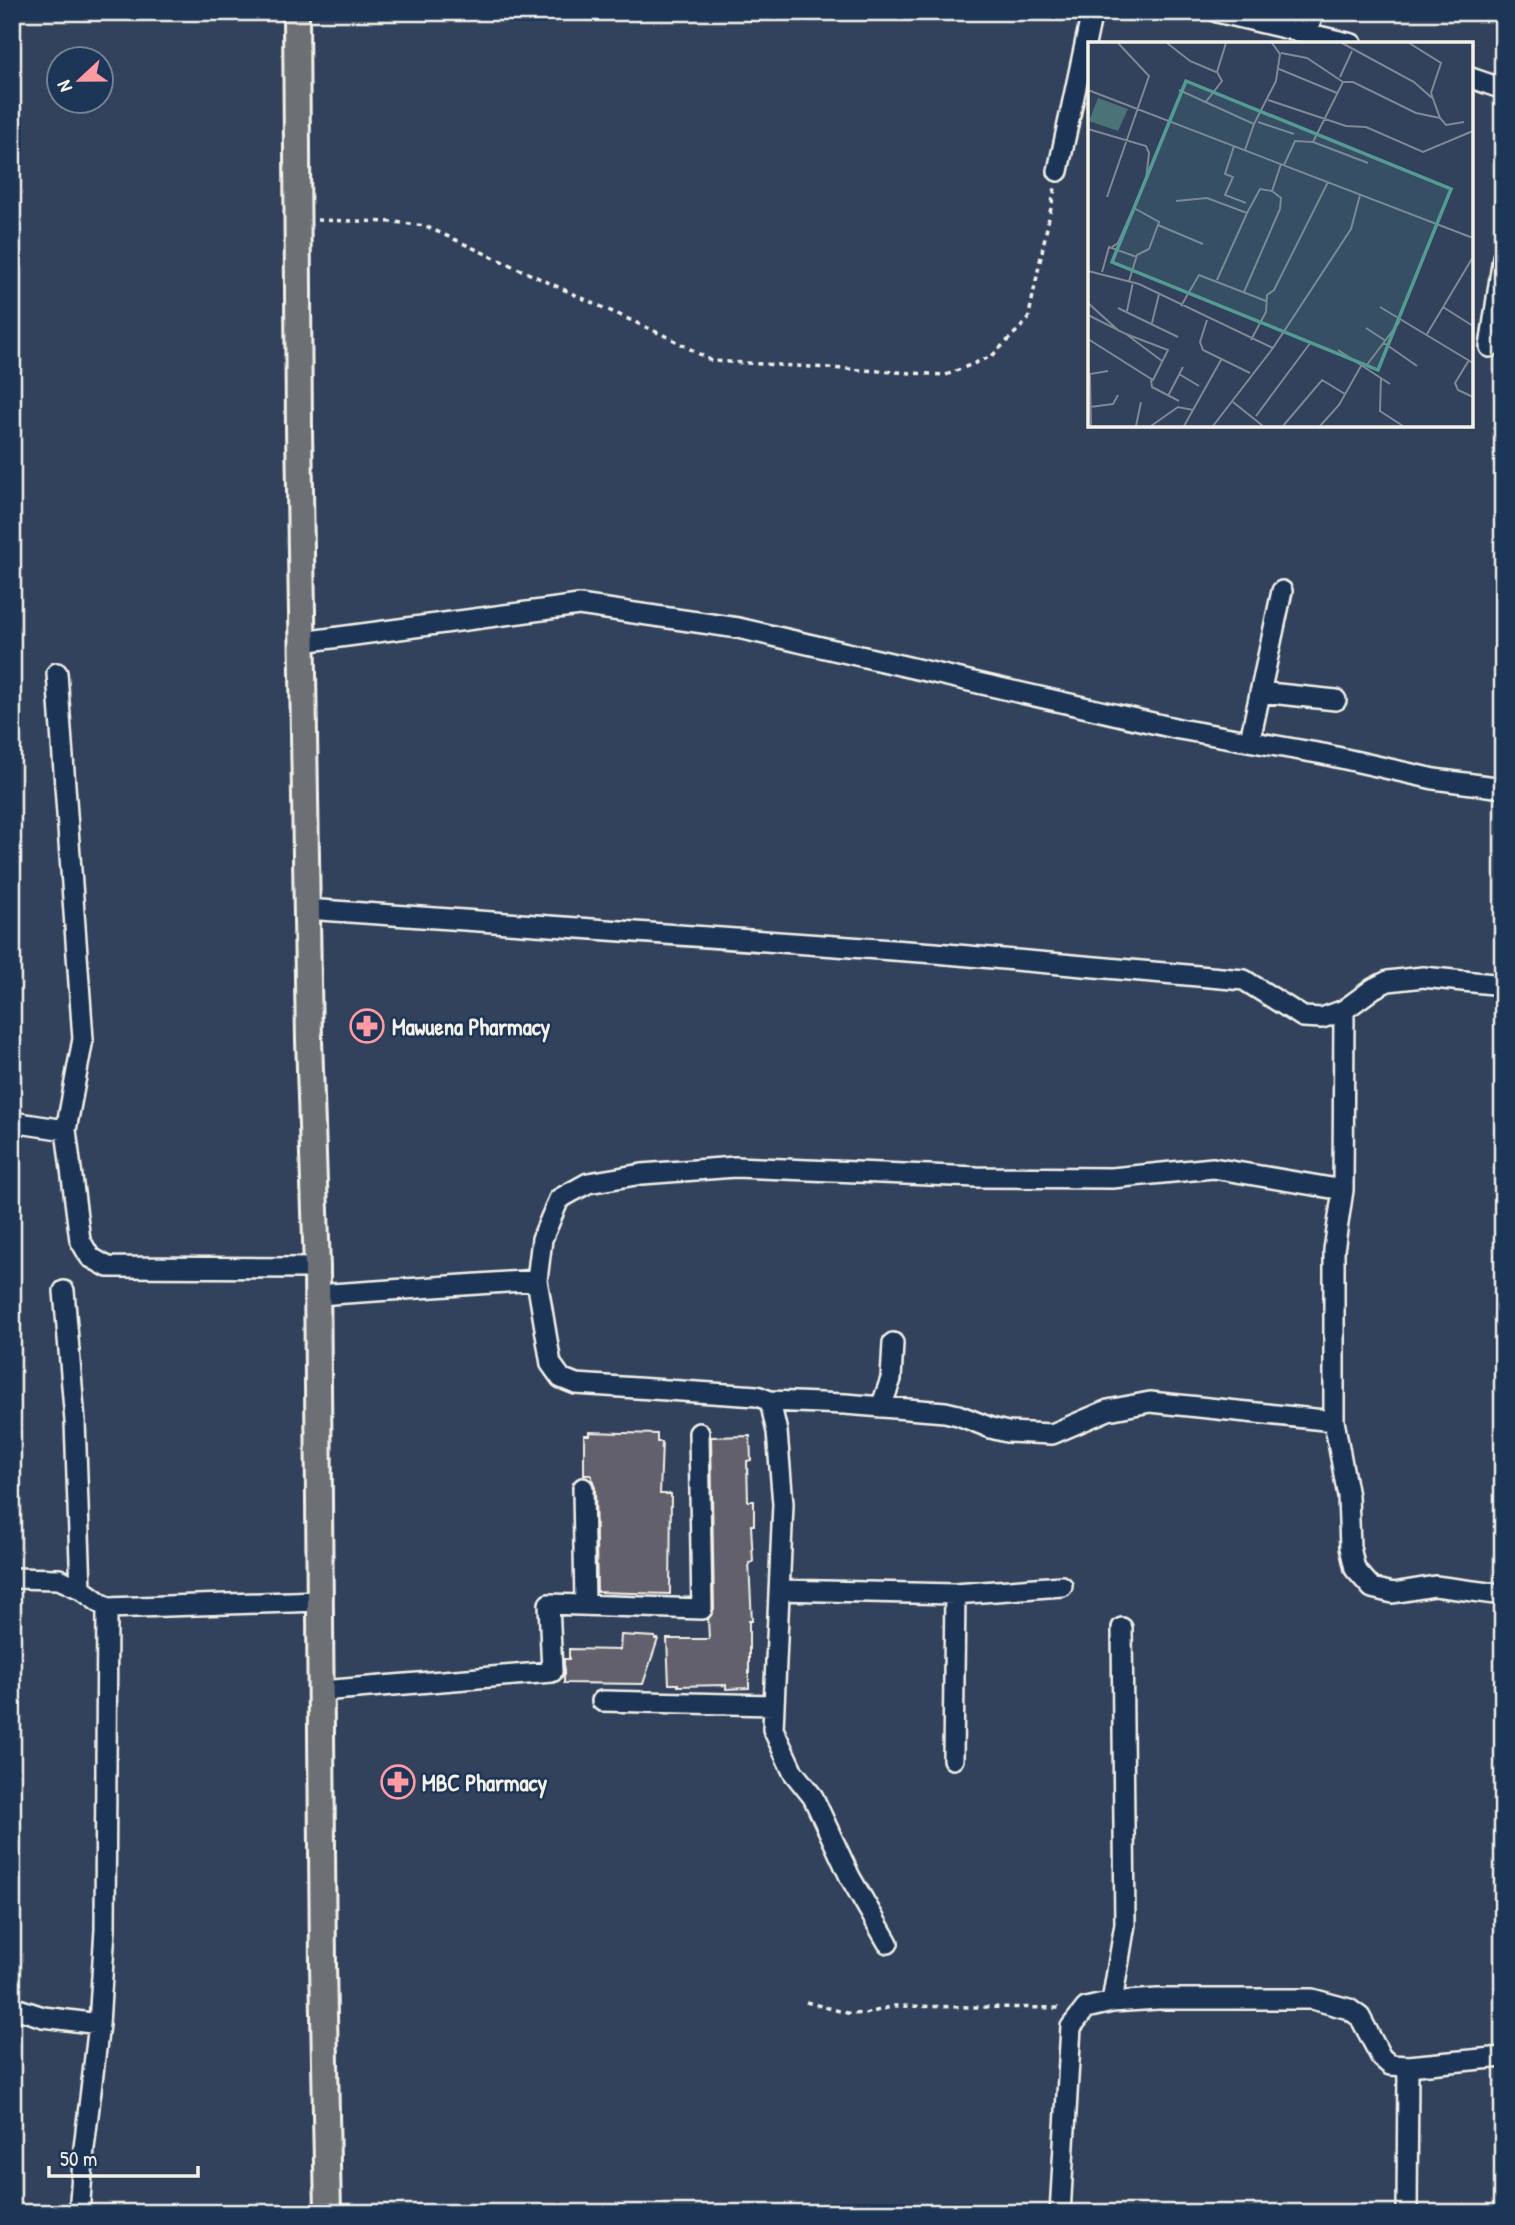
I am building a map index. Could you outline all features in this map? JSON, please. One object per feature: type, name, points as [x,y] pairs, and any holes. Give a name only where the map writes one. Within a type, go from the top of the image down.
[{"type":"main road","points":[[296,12],[302,642],[306,909],[317,1268],[323,1964],[328,2213]]},
{"type":"street","points":[[1058,171],[1092,12]]},
{"type":"street","points":[[1217,12],[1284,36],[1308,32],[1345,42]]},
{"type":"street","points":[[1308,32],[1313,12]]},
{"type":"street","points":[[1473,79],[1503,89]]},
{"type":"street","points":[[1490,347],[1503,257]]},
{"type":"street","points":[[1250,740],[1282,591]]},
{"type":"street","points":[[302,642],[579,606],[738,628],[1179,729],[1250,740],[1434,779],[1503,788]]},
{"type":"street","points":[[57,673],[83,1039],[66,1130],[80,1240],[90,1256],[108,1267],[317,1268]]},
{"type":"street","points":[[1261,692],[1336,700]]},
{"type":"street","points":[[306,909],[935,953],[1244,980],[1303,1017],[1322,1018],[1344,1010],[1388,981],[1423,977],[1503,985]]},
{"type":"street","points":[[1344,1010],[1343,1190],[1334,1250],[1334,1421],[1348,1496],[1350,1547],[1355,1569],[1372,1588],[1393,1593],[1435,1586],[1503,1595]]},
{"type":"street","points":[[12,1122],[66,1130]]},
{"type":"street","points":[[1334,1421],[1150,1402],[1108,1410],[1052,1434],[1007,1432],[945,1412],[770,1401],[757,1396],[576,1384],[561,1378],[551,1364],[537,1280],[542,1240],[559,1199],[588,1183],[642,1174],[735,1167],[977,1177],[1112,1178],[1213,1168],[1343,1190]]},
{"type":"street","points":[[317,1296],[537,1280]]},
{"type":"street","points":[[64,1292],[75,1421],[81,1589]]},
{"type":"street","points":[[880,1407],[891,1379],[893,1343]]},
{"type":"street","points":[[770,1401],[777,1432],[783,1504],[773,1729],[793,1772],[813,1797],[849,1877],[888,1943]]},
{"type":"street","points":[[321,1691],[552,1672],[549,1604],[702,1609],[699,1433]]},
{"type":"street","points":[[583,1488],[585,1605]]},
{"type":"street","points":[[12,1578],[59,1579],[81,1589],[107,1608],[320,1601]]},
{"type":"street","points":[[779,1590],[955,1594],[1062,1586]]},
{"type":"street","points":[[953,1759],[955,1594]]},
{"type":"street","points":[[79,2213],[99,2024],[105,1929],[107,1608]]},
{"type":"street","points":[[1112,2002],[1125,1924],[1122,1628]]},
{"type":"street","points":[[602,1701],[774,1705]]},
{"type":"street","points":[[1060,2213],[1071,2027],[1086,2008],[1112,2002],[1158,1999],[1312,1999],[1349,2010],[1360,2017],[1381,2057],[1390,2065],[1408,2066],[1503,2057]]},
{"type":"street","points":[[12,2007],[43,2017],[99,2024]]},
{"type":"street","points":[[1407,2213],[1408,2066]]},
{"type":"path","points":[[298,220],[395,222],[425,226],[674,340],[712,361],[946,375],[992,356],[1028,320],[1058,171]]},
{"type":"path","points":[[806,2002],[847,2013],[865,2014],[894,2006],[1086,2008]]},
{"type":"building","points":[[589,1432],[657,1434],[657,1442],[662,1442],[660,1494],[671,1494],[670,1594],[597,1592],[595,1488],[591,1475],[584,1475],[584,1435],[589,1435]]},
{"type":"building","points":[[750,1436],[751,1460],[747,1461],[748,1501],[754,1501],[754,1525],[751,1525],[753,1562],[749,1563],[752,1621],[749,1621],[749,1688],[726,1689],[726,1685],[669,1684],[667,1639],[709,1639],[708,1619],[714,1609],[711,1437]]},
{"type":"building","points":[[621,1635],[658,1639],[643,1684],[564,1683],[564,1659],[569,1659],[569,1649],[620,1650]]},
{"type":"place","name":"Mawuena Pharmacy","points":[[367,1026]]},
{"type":"place","name":"MBC Pharmacy","points":[[398,1782]]}]
